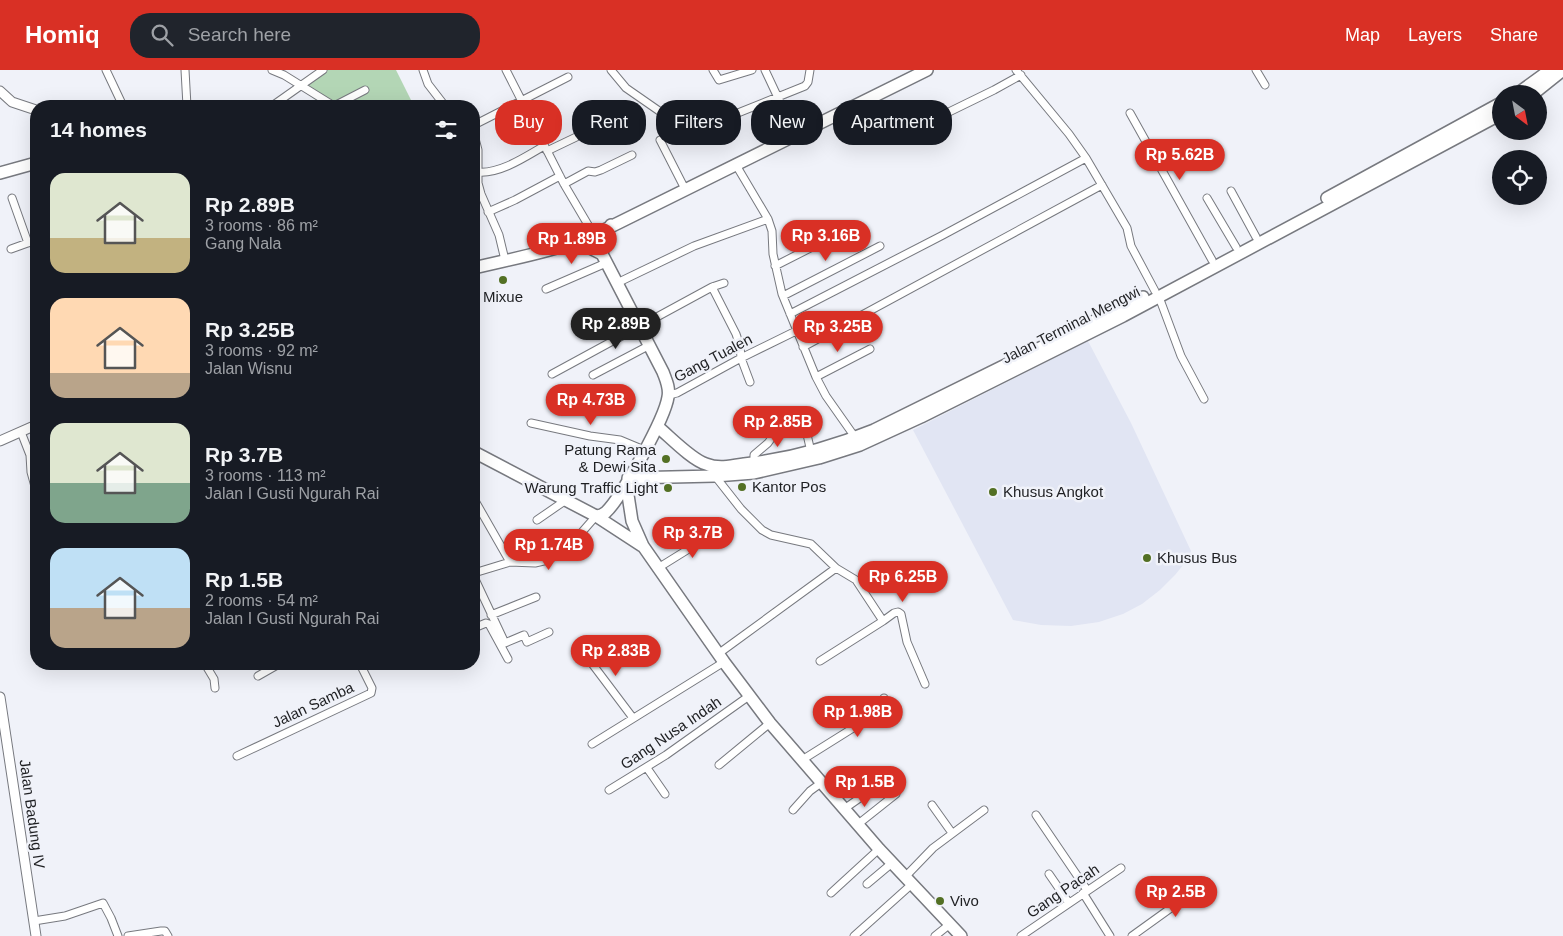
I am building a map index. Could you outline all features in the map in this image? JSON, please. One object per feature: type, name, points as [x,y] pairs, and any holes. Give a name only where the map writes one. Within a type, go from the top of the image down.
[{"type":"highway","points":[[823,122],[927,70]]},
{"type":"highway","points":[[1544,85],[1563,70]]},
{"type":"highway","points":[[1528,85],[1543,72]]},
{"type":"highway","name":"Jalan Terminal Mengwi","points":[[628,478],[715,476],[819,458],[976,390],[1364,183],[1492,108]]},
{"type":"highway","name":"Jalan Terminal Mengwi","points":[[1157,294],[1212,260],[1492,119]]},
{"type":"highway","points":[[480,266],[572,244],[777,145]]},
{"type":"highway","points":[[0,173],[30,165]]},
{"type":"highway","points":[[596,516],[604,514],[612,505],[658,426],[669,395],[667,382],[650,345],[616,287],[604,259],[603,244],[611,225]]},
{"type":"highway","points":[[572,244],[588,247],[604,259]]},
{"type":"highway","name":"Jalan Terminal Mengwi","points":[[658,426],[703,464],[724,467],[754,468],[858,441]]},
{"type":"highway","points":[[480,455],[596,516],[643,546]]},
{"type":"highway","points":[[628,478],[628,495],[632,521],[643,546],[721,658],[770,723],[879,850],[962,936]]},
{"type":"street","points":[[106,70],[119,100]]},
{"type":"street","points":[[185,70],[187,100]]},
{"type":"street","points":[[272,70],[325,100]]},
{"type":"street","points":[[280,100],[323,70]]},
{"type":"street","points":[[423,70],[428,84],[440,100]]},
{"type":"street","points":[[506,70],[521,100],[568,77]]},
{"type":"street","points":[[611,70],[626,88],[656,109]]},
{"type":"street","points":[[713,70],[719,80],[752,70]]},
{"type":"street","points":[[765,70],[780,100]]},
{"type":"street","points":[[741,112],[805,86],[808,82],[810,70]]},
{"type":"street","points":[[1256,70],[1265,85]]},
{"type":"street","points":[[952,110],[994,90],[1018,72],[1070,134],[1127,228],[1131,246],[1157,294],[1181,356],[1204,400]]},
{"type":"street","points":[[346,100],[365,90]]},
{"type":"street","points":[[0,92],[12,102],[30,108]]},
{"type":"street","points":[[1130,113],[1212,260]]},
{"type":"street","points":[[480,122],[495,114]]},
{"type":"street","points":[[480,172],[486,173],[496,170],[572,137]]},
{"type":"street","points":[[543,145],[594,234]]},
{"type":"street","points":[[663,145],[685,189]]},
{"type":"street","points":[[564,184],[588,171],[595,172],[601,170],[632,155]]},
{"type":"street","points":[[790,314],[1086,158]]},
{"type":"street","points":[[736,165],[768,219],[772,231],[775,266],[783,296],[816,377],[826,396],[858,441]]},
{"type":"street","points":[[488,212],[560,176]]},
{"type":"street","points":[[803,346],[1102,185]]},
{"type":"street","points":[[1231,191],[1256,237]]},
{"type":"street","points":[[480,194],[498,236],[505,260]]},
{"type":"street","points":[[11,249],[28,243],[12,198]]},
{"type":"street","points":[[1207,198],[1236,248]]},
{"type":"street","points":[[616,287],[694,246],[768,219]]},
{"type":"street","points":[[775,266],[826,240]]},
{"type":"street","points":[[783,296],[880,246]]},
{"type":"street","points":[[546,289],[604,259]]},
{"type":"street","points":[[552,374],[712,287],[724,283]]},
{"type":"street","points":[[712,287],[736,334],[750,382]]},
{"type":"street","name":"Gang Tualen","points":[[669,395],[677,394],[796,331]]},
{"type":"street","points":[[593,375],[650,345]]},
{"type":"street","points":[[816,377],[870,349]]},
{"type":"street","points":[[754,468],[754,455],[773,436],[769,421]]},
{"type":"street","points":[[531,423],[590,436],[620,440],[644,450]]},
{"type":"street","points":[[0,441],[30,428]]},
{"type":"street","points":[[806,430],[810,452]]},
{"type":"street","points":[[21,432],[30,455]]},
{"type":"street","points":[[715,476],[741,509],[762,530],[771,535],[811,544],[836,568],[856,580],[883,621]]},
{"type":"street","points":[[537,520],[566,500]]},
{"type":"street","points":[[480,510],[510,562]]},
{"type":"street","points":[[480,571],[510,562],[540,563],[551,558],[568,548],[596,516]]},
{"type":"street","points":[[658,568],[716,532]]},
{"type":"street","points":[[592,744],[634,718],[721,658],[836,568]]},
{"type":"street","points":[[480,591],[505,643],[524,635],[527,642],[548,632]]},
{"type":"street","points":[[490,615],[536,597]]},
{"type":"street","points":[[820,661],[894,612],[900,614],[907,642],[925,684]]},
{"type":"street","points":[[480,626],[486,623],[490,624],[508,659]]},
{"type":"street","points":[[581,649],[634,718]]},
{"type":"street","points":[[209,670],[214,679],[215,688]]},
{"type":"street","points":[[258,676],[268,670]]},
{"type":"street","name":"Jalan Samba","points":[[237,756],[372,693],[372,688],[363,670]]},
{"type":"street","name":"Gang Nusa Indah","points":[[608,790],[647,768],[704,730],[749,696]]},
{"type":"street","points":[[802,760],[877,713],[884,705],[884,698]]},
{"type":"street","name":"Jalan Badung IV","points":[[0,702],[36,936]]},
{"type":"street","points":[[719,765],[770,723]]},
{"type":"street","points":[[647,768],[665,794]]},
{"type":"street","points":[[793,810],[810,791],[821,783]]},
{"type":"street","points":[[844,809],[874,788]]},
{"type":"street","points":[[858,824],[896,794]]},
{"type":"street","points":[[932,805],[952,833]]},
{"type":"street","points":[[854,936],[908,880],[933,848],[984,810]]},
{"type":"street","points":[[1036,815],[1085,892],[1110,936]]},
{"type":"street","points":[[831,893],[879,850]]},
{"type":"street","points":[[867,884],[892,863]]},
{"type":"street","name":"Gang Pacah","points":[[1021,936],[1121,868]]},
{"type":"street","points":[[1049,874],[1069,903]]},
{"type":"street","points":[[1132,936],[1207,882]]},
{"type":"street","points":[[34,922],[65,916],[104,903],[112,918],[118,936]]},
{"type":"street","points":[[935,936],[950,924]]},
{"type":"street","points":[[128,936],[165,931],[168,936]]},
{"type":"shaded area","points":[[1088,341],[1131,423],[1191,551],[1188,559],[1160,590],[1142,604],[1123,614],[1099,622],[1071,626],[1041,625],[1013,620],[913,430]]},
{"type":"green space","points":[[318,70],[396,70],[411,100],[315,100],[299,87]]},
{"type":"place","name":"Mixue","points":[[503,280]]},
{"type":"place","name":"Patung Rama & Dewi Sita","points":[[666,459]]},
{"type":"place","name":"Kantor Pos","points":[[742,487]]},
{"type":"place","name":"Warung Traffic Light","points":[[668,488]]},
{"type":"place","name":"Khusus Angkot","points":[[993,492]]},
{"type":"place","name":"Khusus Bus","points":[[1147,558]]},
{"type":"place","name":"Vivo","points":[[940,901]]}]
